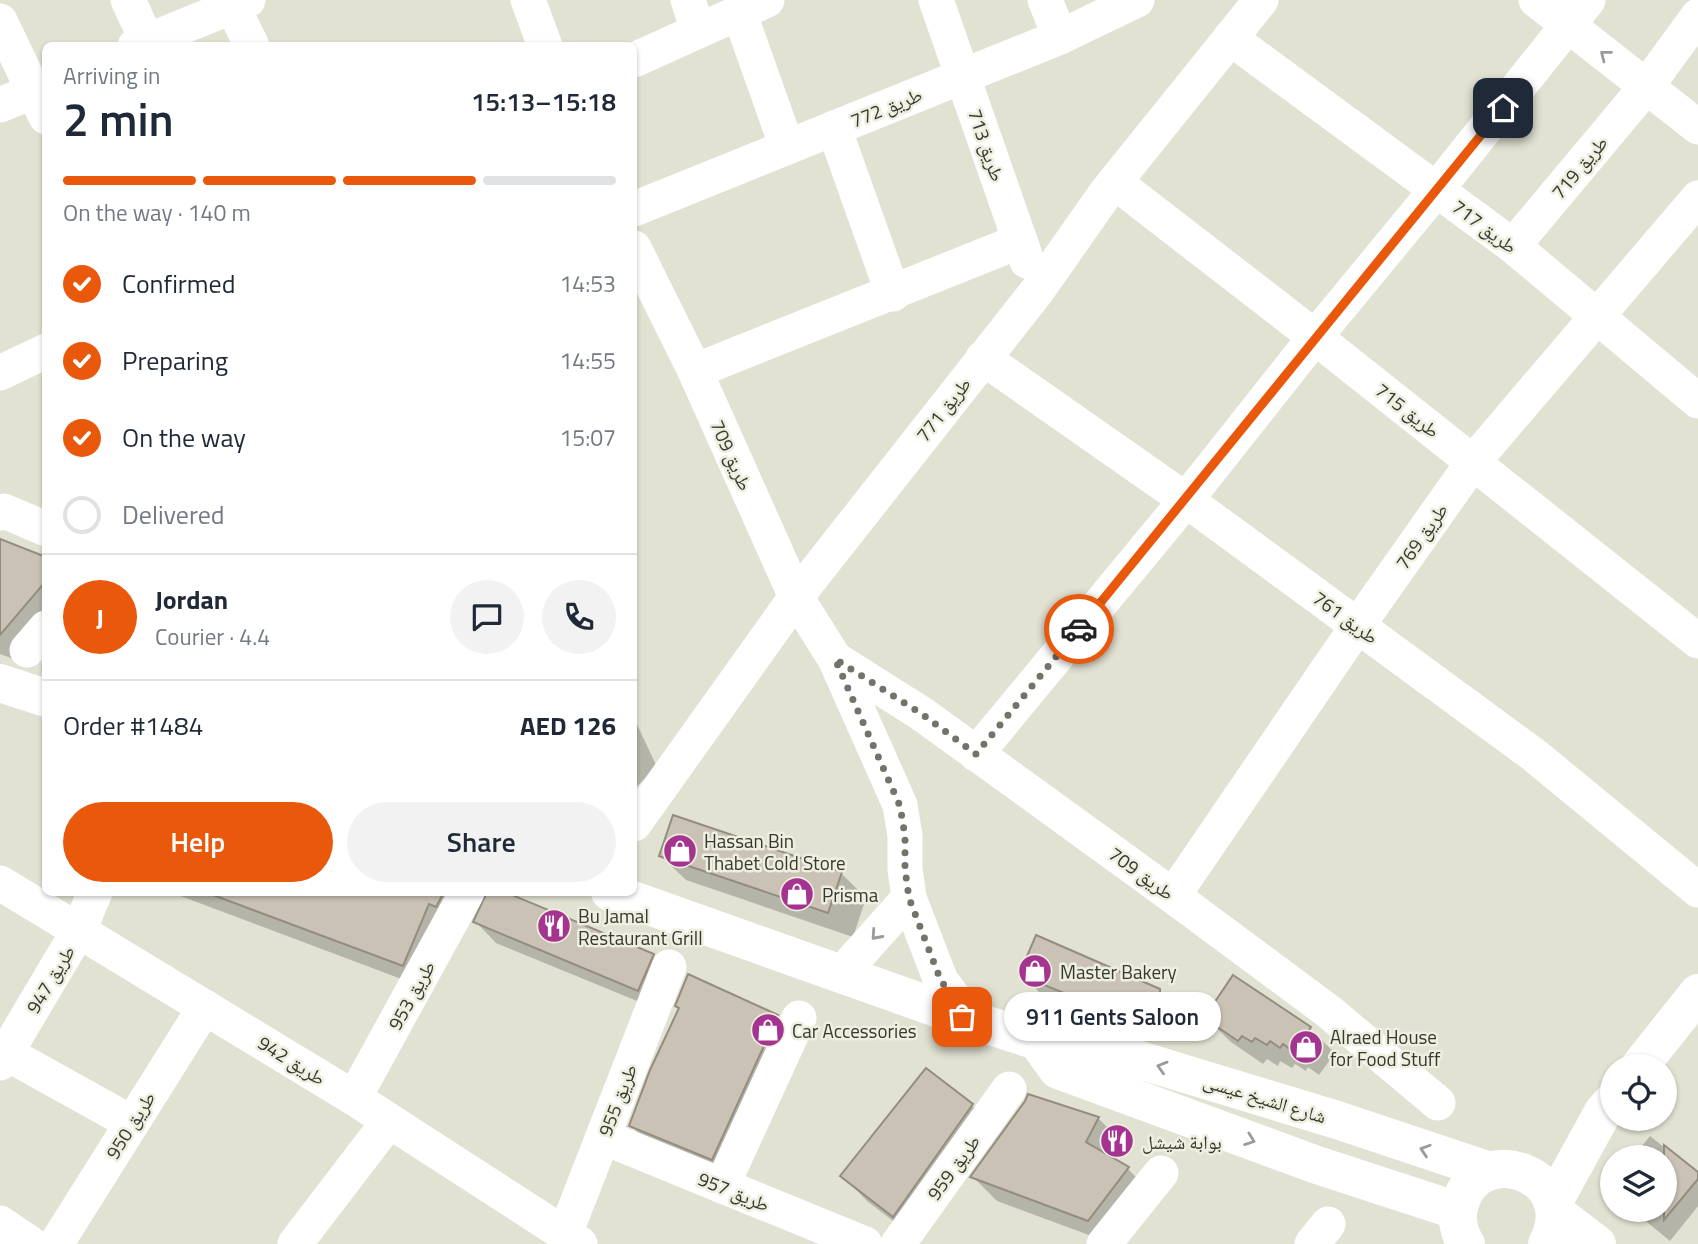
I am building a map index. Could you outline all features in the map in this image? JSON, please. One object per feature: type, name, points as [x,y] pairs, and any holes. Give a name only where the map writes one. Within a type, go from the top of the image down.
[{"type":"street","points":[[128,0],[141,42]]},
{"type":"street","points":[[528,0],[544,42]]},
{"type":"street","name":"طريق 713","points":[[936,0],[1037,291]]},
{"type":"street","points":[[1045,0],[1060,37]]},
{"type":"street","name":"طريق 772","points":[[637,208],[1060,37],[1137,0]]},
{"type":"street","points":[[1536,0],[1579,13],[1646,87],[1698,127]]},
{"type":"street","points":[[143,42],[236,3],[251,42]]},
{"type":"street","points":[[637,58],[693,15],[753,6],[787,147]]},
{"type":"street","name":"طريق 771","points":[[637,820],[796,597],[1037,291],[1105,194],[1116,183],[1240,13]]},
{"type":"street","name":"طريق 717","points":[[1240,13],[1437,189],[1513,246],[1698,401]]},
{"type":"street","points":[[976,754],[1186,500],[1579,13]]},
{"type":"street","name":"طريق 719","points":[[1513,246],[1646,87],[1698,16]]},
{"type":"street","points":[[0,21],[42,98],[0,106]]},
{"type":"street","points":[[834,128],[893,294]]},
{"type":"street","name":"طريق 715","points":[[1116,183],[1698,641]]},
{"type":"street","name":"طريق 769","points":[[1173,896],[1357,625],[1473,462],[1698,198]]},
{"type":"street","points":[[695,371],[1020,241]]},
{"type":"street","name":"طريق 709","points":[[637,254],[695,371],[796,597],[835,659],[900,806],[909,898],[941,981],[954,998],[962,1017]]},
{"type":"street","points":[[0,373],[42,353]]},
{"type":"street","name":"طريق 761","points":[[983,358],[1186,500],[1534,755],[1698,890]]},
{"type":"street","points":[[1,510],[42,527]]},
{"type":"street","name":"طريق 709","points":[[835,659],[922,714],[1173,896],[1328,1012],[1437,1103]]},
{"type":"street","points":[[0,684],[42,697]]},
{"type":"street","name":"طريق 942","points":[[0,883],[354,1098],[573,1239]]},
{"type":"street","name":"طريق 947","points":[[3,1058],[79,930],[93,896]]},
{"type":"street","name":"طريق 953","points":[[354,1098],[465,896]]},
{"type":"street","name":"شارع الشيخ عيسى","points":[[621,896],[1037,1041],[1087,1044],[1506,1171]]},
{"type":"street","points":[[842,973],[909,898]]},
{"type":"street","name":"طريق 955","points":[[573,1239],[603,1137],[669,967]]},
{"type":"street","points":[[1650,1054],[1698,993]]},
{"type":"street","name":"طريق 950","points":[[55,1244],[205,1007]]},
{"type":"street","points":[[722,1186],[799,1018]]},
{"type":"street","points":[[1037,1041],[1058,1070],[1317,1165],[1462,1235],[1468,1186],[1478,1177],[1506,1171],[1600,1112]]},
{"type":"street","points":[[3,1058],[132,1122]]},
{"type":"street","name":"طريق 959","points":[[898,1244],[1009,1089]]},
{"type":"street","points":[[296,1244],[389,1121]]},
{"type":"street","points":[[1552,1220],[1600,1123]]},
{"type":"street","name":"طريق 957","points":[[603,1137],[865,1244]]},
{"type":"street","points":[[1506,1171],[1535,1177],[1546,1189],[1552,1220]]},
{"type":"street","points":[[1104,1244],[1161,1173]]},
{"type":"street","points":[[1552,1220],[1597,1244]]},
{"type":"street","points":[[0,1223],[31,1244]]},
{"type":"building","points":[[0,539],[42,555],[42,586],[0,635]]},
{"type":"building","points":[[673,815],[842,872],[828,913],[659,856]]},
{"type":"building","points":[[216,896],[442,896],[436,907],[429,904],[403,966]]},
{"type":"building","points":[[485,896],[515,896],[654,954],[638,991],[473,922]]},
{"type":"building","points":[[1036,935],[1160,989],[1160,999],[1153,1013],[1138,1006],[1135,1013],[1118,1005],[1114,1013],[1019,975]]},
{"type":"building","points":[[688,974],[778,1015],[712,1160],[629,1126],[650,1070],[679,1008],[675,1006]]},
{"type":"building","points":[[1233,975],[1311,1027],[1294,1052],[1283,1044],[1280,1048],[1270,1041],[1267,1045],[1255,1038],[1252,1042],[1242,1036],[1238,1041],[1204,1018]]},
{"type":"building","points":[[926,1068],[973,1104],[893,1217],[840,1176]]},
{"type":"building","points":[[1028,1094],[1099,1117],[1086,1142],[1129,1167],[1088,1221],[970,1177]]},
{"type":"building","points":[[1677,1155],[1698,1172],[1698,1179],[1677,1204]]},
{"type":"way so far","points":[[962,1017],[954,998],[941,981],[909,898],[900,806],[835,659],[922,714],[976,754],[1079,629]]},
{"type":"place","name":"Hassan Bin Thabet Cold Store","points":[[680,851]]},
{"type":"place","name":"Prisma","points":[[797,894]]},
{"type":"place","name":"Bu Jamal Restaurant Grill","points":[[554,926]]},
{"type":"place","name":"Master Bakery","points":[[1035,971]]},
{"type":"place","name":"911 Gents Saloon","points":[[962,1017]]},
{"type":"place","name":"Car Accessories","points":[[768,1030]]},
{"type":"place","name":"Alraed House for Food Stuff","points":[[1306,1047]]},
{"type":"place","name":"بوابة شيشل","points":[[1117,1141]]},
{"type":"route","points":[[1079,629],[1503,108]]}]
